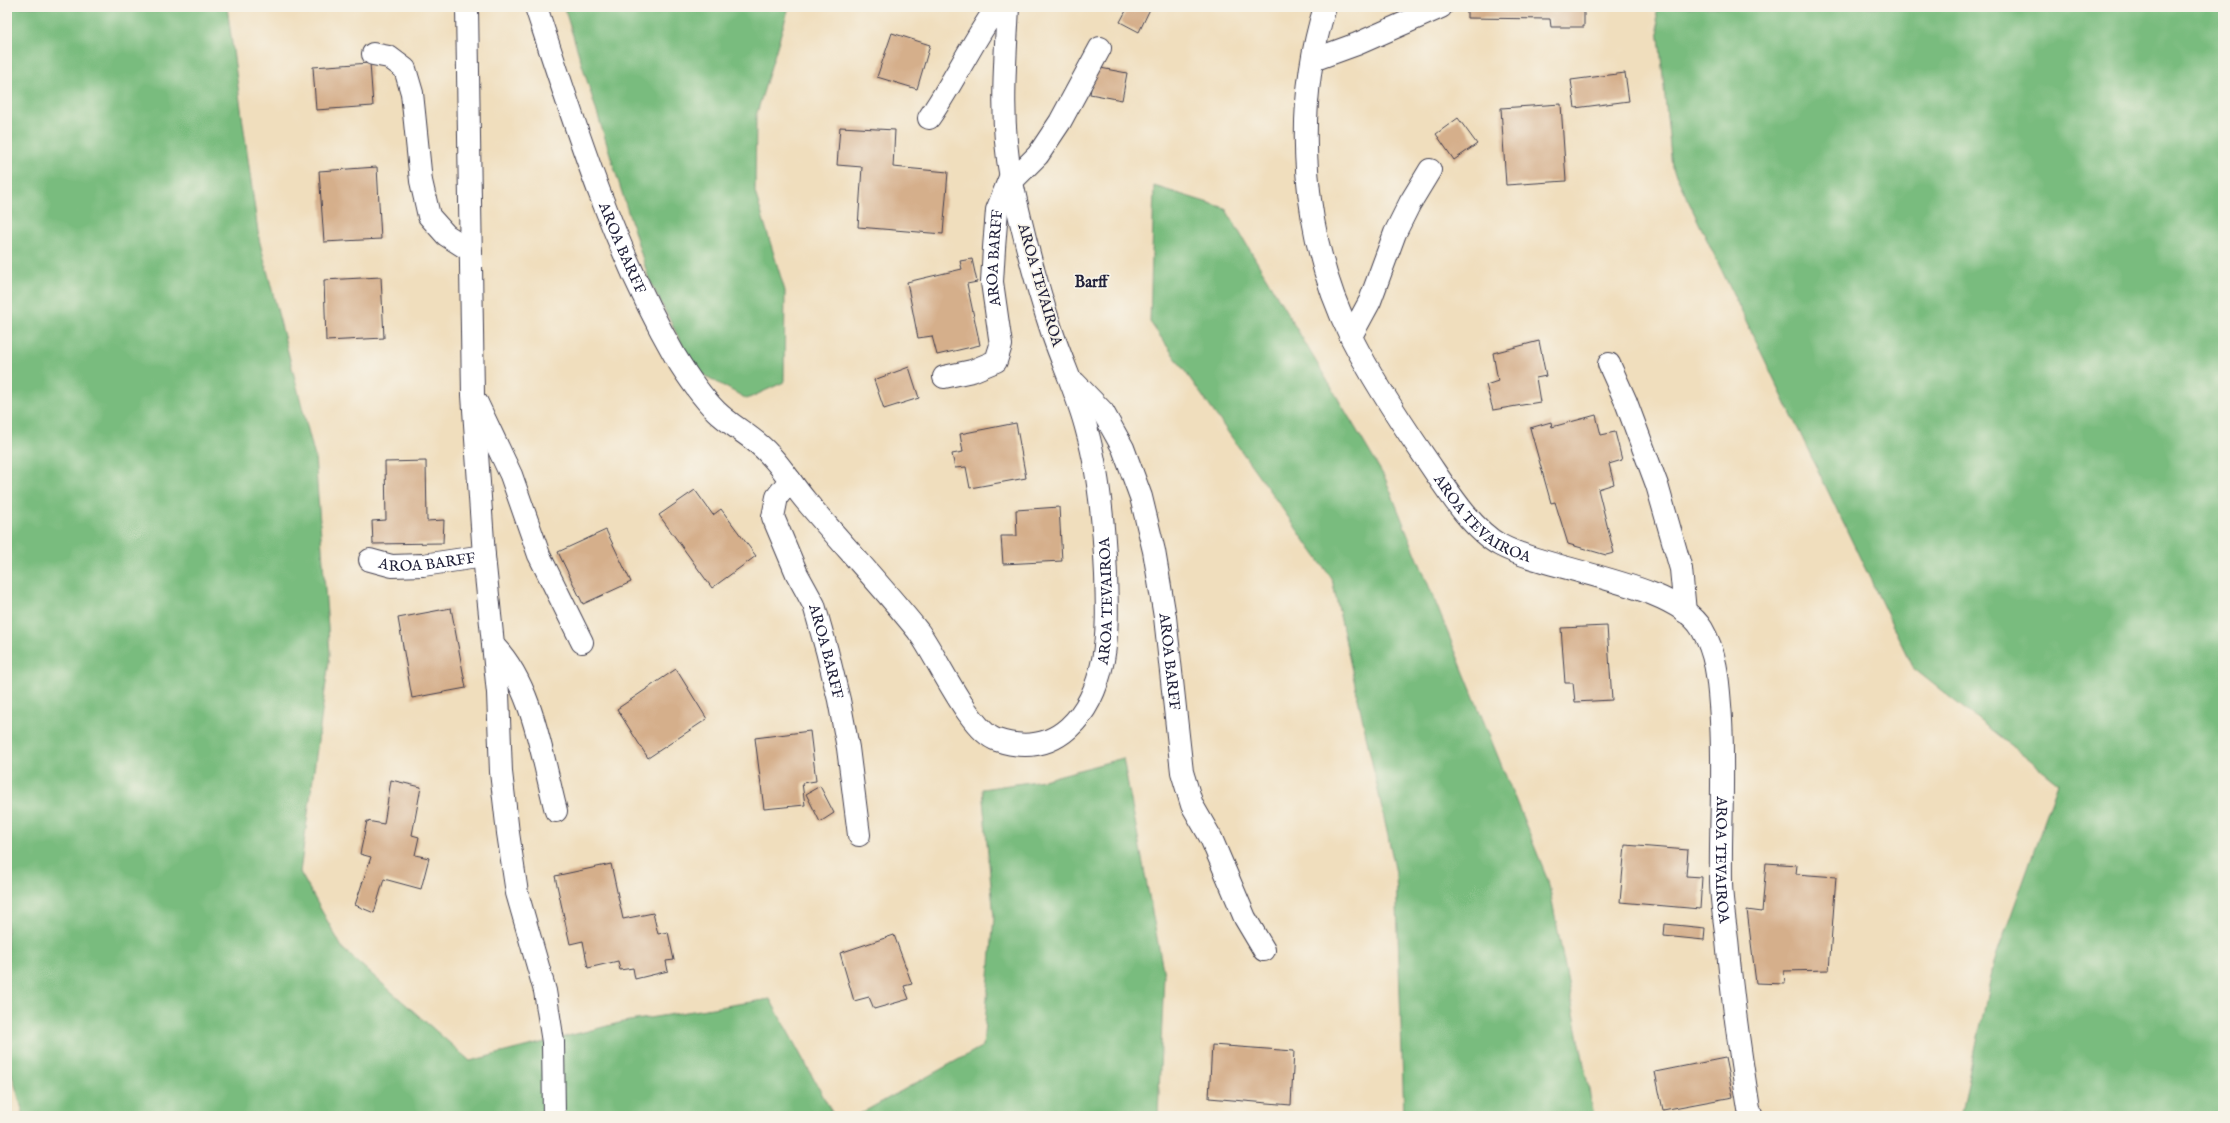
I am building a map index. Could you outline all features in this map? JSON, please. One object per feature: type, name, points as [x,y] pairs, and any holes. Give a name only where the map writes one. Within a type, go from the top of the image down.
[{"type":"street","name":"AROA BARFF","points":[[467,7],[472,251],[473,395],[484,556],[498,692],[501,772],[508,833],[517,893],[545,991],[552,1035],[554,1116]]},
{"type":"street","name":"AROA BARFF","points":[[536,7],[562,86],[620,246],[650,309],[678,360],[714,410],[769,453]]},
{"type":"street","points":[[929,118],[950,88],[985,23],[997,7]]},
{"type":"street","name":"AROA TEVAIROA","points":[[769,453],[790,480],[922,636],[970,715],[992,739],[1022,745],[1050,740],[1074,724],[1093,697],[1103,658],[1107,606],[1105,545],[1097,480],[1088,432],[1070,378],[1053,334],[1032,265],[1011,178],[1006,146],[1004,92],[1008,7]]},
{"type":"street","name":"AROA TEVAIROA","points":[[1325,7],[1319,27],[1309,83],[1305,147],[1311,210],[1329,280],[1351,336],[1387,402],[1465,513],[1496,543],[1527,558],[1625,584],[1667,601],[1685,612],[1700,625],[1711,647],[1718,679],[1723,740],[1721,884],[1733,1003],[1749,1109],[1752,1116]]},
{"type":"street","points":[[1313,60],[1357,44],[1440,7]]},
{"type":"street","name":"AROA BARFF","points":[[944,377],[972,371],[996,361],[1001,345],[992,282],[997,210],[1011,178],[1038,155],[1060,122],[1100,48]]},
{"type":"street","points":[[373,54],[389,58],[405,69],[412,93],[421,182],[429,216],[446,235],[472,251]]},
{"type":"street","points":[[1351,336],[1370,301],[1383,262],[1404,215],[1430,170]]},
{"type":"street","points":[[1609,364],[1626,402],[1657,485],[1681,569],[1685,612]]},
{"type":"street","name":"AROA BARFF","points":[[1070,378],[1103,412],[1123,448],[1140,497],[1154,551],[1165,616],[1182,772],[1192,805],[1211,838],[1245,918],[1264,950]]},
{"type":"street","name":"AROA BARFF","points":[[473,395],[511,475],[539,555],[582,642]]},
{"type":"street","name":"AROA BARFF","points":[[790,480],[777,497],[773,517],[798,574],[814,605],[839,700],[848,748],[859,835]]},
{"type":"street","name":"AROA BARFF","points":[[370,560],[392,566],[423,565],[484,556]]},
{"type":"street","points":[[493,645],[507,658],[524,691],[556,811]]},
{"type":"green space","points":[[7,7],[227,7],[259,239],[315,457],[330,654],[300,872],[343,949],[470,1061],[623,1022],[770,999],[834,1116],[24,1116],[7,1058]]},
{"type":"green space","points":[[564,7],[789,7],[756,116],[755,192],[785,291],[784,382],[747,399],[695,370],[649,279]]},
{"type":"green space","points":[[1656,7],[2223,7],[2223,1116],[1961,1116],[1994,963],[2058,783],[1913,668],[1672,167]]},
{"type":"green space","points":[[1154,186],[1225,208],[1385,478],[1548,880],[1594,1116],[1404,1116],[1396,873],[1332,579],[1150,322]]},
{"type":"green space","points":[[1123,758],[1164,975],[1158,1116],[856,1116],[983,1046],[994,917],[982,789],[1043,780]]},
{"type":"building","points":[[912,7],[925,7],[923,11]]},
{"type":"building","points":[[1128,7],[1151,7],[1139,32],[1120,22]]},
{"type":"building","points":[[1467,7],[1584,7],[1584,27],[1551,27],[1550,19],[1467,18]]},
{"type":"building","points":[[892,33],[930,45],[917,89],[877,77]]},
{"type":"building","points":[[370,63],[373,106],[316,110],[313,67]]},
{"type":"building","points":[[1095,67],[1127,73],[1122,100],[1090,94]]},
{"type":"building","points":[[1625,73],[1629,101],[1575,108],[1571,80]]},
{"type":"building","points":[[1561,104],[1566,181],[1506,185],[1501,108]]},
{"type":"building","points":[[1458,118],[1477,144],[1454,160],[1436,134]]},
{"type":"building","points":[[840,127],[895,130],[893,167],[948,172],[943,234],[858,227],[862,167],[837,165]]},
{"type":"building","points":[[377,167],[381,239],[324,242],[319,171]]},
{"type":"building","points":[[972,259],[977,282],[967,284],[980,345],[937,355],[932,336],[918,338],[907,282],[962,269],[960,261]]},
{"type":"building","points":[[381,277],[384,338],[326,341],[324,280]]},
{"type":"building","points":[[1539,341],[1546,376],[1536,378],[1540,402],[1493,410],[1486,385],[1498,381],[1493,353]]},
{"type":"building","points":[[909,367],[919,398],[884,409],[874,380]]},
{"type":"building","points":[[1596,415],[1601,435],[1615,432],[1622,460],[1609,464],[1614,484],[1598,489],[1614,553],[1606,555],[1568,544],[1555,502],[1551,503],[1530,428],[1551,422],[1552,427]]},
{"type":"building","points":[[1016,423],[1026,478],[970,488],[966,467],[955,468],[952,454],[963,452],[960,434]]},
{"type":"building","points":[[426,461],[427,521],[444,520],[443,543],[373,544],[372,521],[386,520],[385,462]]},
{"type":"building","points":[[695,490],[713,515],[721,509],[756,556],[712,588],[659,515]]},
{"type":"building","points":[[1059,507],[1062,561],[1003,564],[1001,536],[1017,536],[1016,510]]},
{"type":"building","points":[[606,530],[631,582],[583,604],[558,552]]},
{"type":"building","points":[[451,608],[466,688],[412,698],[398,618]]},
{"type":"building","points":[[1607,626],[1612,700],[1575,702],[1573,683],[1565,683],[1561,628]]},
{"type":"building","points":[[676,669],[707,719],[648,758],[617,709]]},
{"type":"building","points":[[810,731],[816,781],[802,783],[805,805],[764,809],[755,738]]},
{"type":"building","points":[[391,780],[421,787],[412,835],[419,837],[415,855],[429,858],[421,889],[384,879],[374,913],[355,905],[371,857],[360,854],[367,821],[384,824]]},
{"type":"building","points":[[820,786],[834,813],[820,822],[806,794]]},
{"type":"building","points":[[1625,845],[1688,850],[1686,876],[1702,877],[1700,909],[1620,902]]},
{"type":"building","points":[[1766,863],[1797,865],[1796,874],[1836,877],[1829,970],[1784,971],[1785,984],[1756,983],[1747,910],[1762,912]]},
{"type":"building","points":[[611,864],[623,919],[653,913],[658,934],[668,932],[674,960],[666,961],[668,971],[635,979],[633,968],[620,970],[618,961],[588,968],[583,941],[570,944],[555,876]]},
{"type":"building","points":[[1665,924],[1705,928],[1704,940],[1664,936]]},
{"type":"building","points":[[894,935],[912,984],[904,986],[909,999],[874,1009],[869,997],[854,1001],[840,953]]},
{"type":"building","points":[[1212,1045],[1294,1051],[1291,1105],[1209,1098]]},
{"type":"building","points":[[1725,1058],[1733,1097],[1663,1110],[1655,1072]]},
{"type":"district","name":"Barff","points":[[1091,283]]}]
